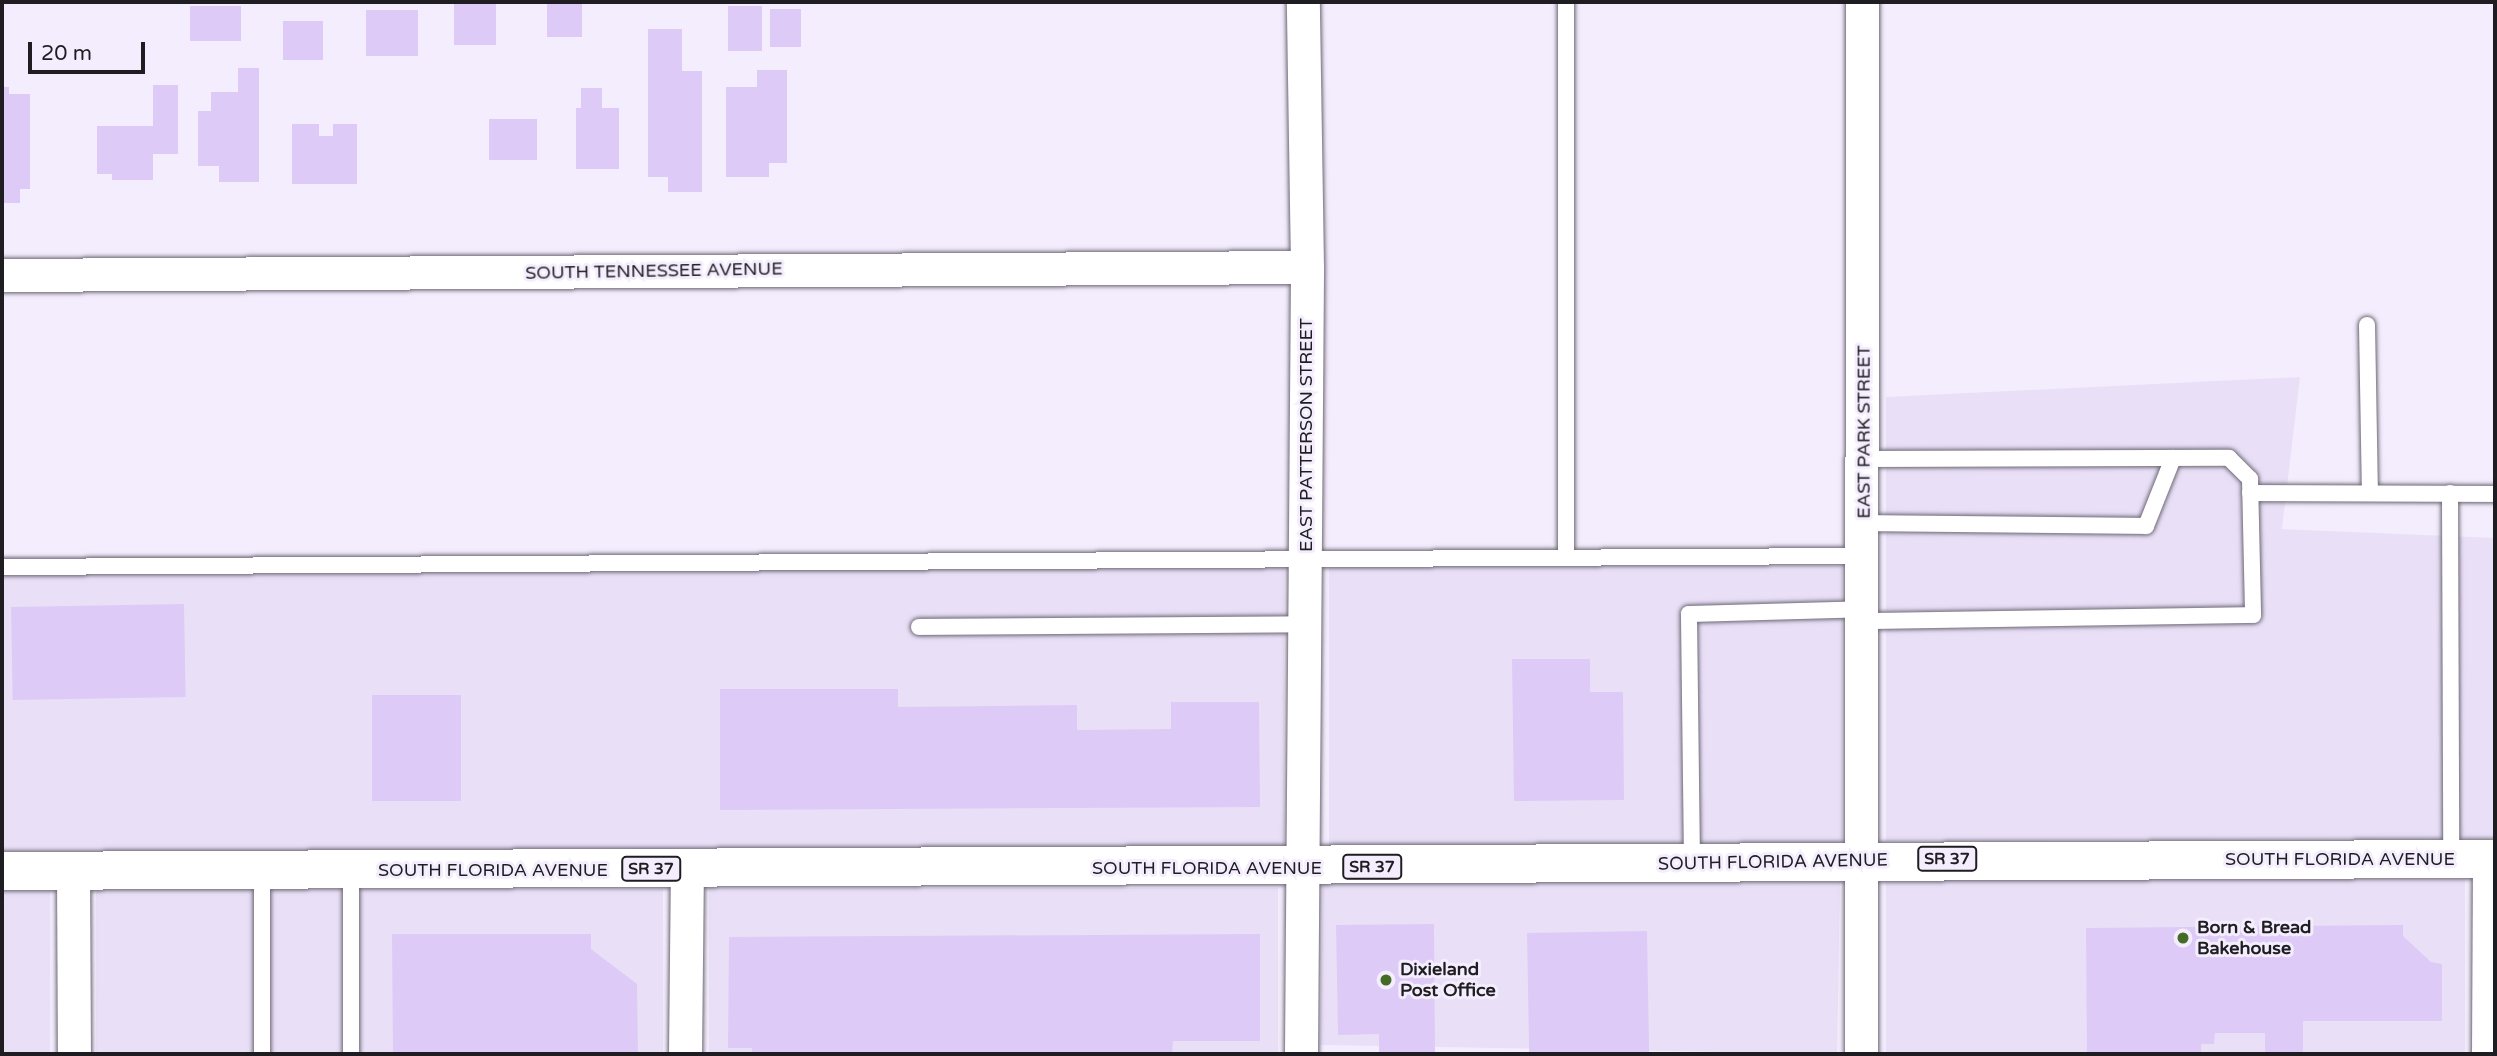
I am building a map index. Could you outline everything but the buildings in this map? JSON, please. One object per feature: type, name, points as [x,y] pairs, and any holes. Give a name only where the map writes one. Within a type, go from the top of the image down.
[{"type":"main road","name":"SOUTH FLORIDA AVENUE","points":[[2,871],[1300,868],[1692,862],[2492,859]]},
{"type":"street","name":"EAST PATTERSON STREET","points":[[1301,1054],[1300,868],[1306,561],[1307,267],[1303,2]]},
{"type":"street","name":"EAST PARK STREET","points":[[1861,1054],[1864,615],[1862,2]]},
{"type":"street","name":"SOUTH TENNESSEE AVENUE","points":[[2,275],[1307,267]]},
{"type":"street","points":[[2488,1054],[2492,859]]},
{"type":"street","points":[[685,1054],[687,869]]},
{"type":"street","points":[[73,871],[74,1054]]},
{"type":"lane","points":[[1566,2],[1566,558]]},
{"type":"lane","points":[[2367,325],[2370,492]]},
{"type":"lane","points":[[2,567],[1566,558],[1864,539],[2146,526],[2173,457]]},
{"type":"lane","points":[[1692,862],[1689,614],[2253,615],[2250,479],[2229,458],[1864,459]]},
{"type":"lane","points":[[2250,493],[2495,494]]},
{"type":"lane","points":[[2450,493],[2451,859]]},
{"type":"lane","points":[[919,627],[1305,624]]},
{"type":"lane","points":[[262,870],[262,1054]]},
{"type":"lane","points":[[351,870],[351,1054]]},
{"type":"shaded area","points":[[2300,377],[2282,529],[2495,538],[2495,838],[1886,841],[1886,397]]},
{"type":"shaded area","points":[[2,556],[1284,556],[1284,851],[2,851]]},
{"type":"shaded area","points":[[1329,566],[1842,566],[1842,847],[1329,847]]},
{"type":"shaded area","points":[[1323,873],[1840,882],[1837,1054],[1320,1045]]},
{"type":"shaded area","points":[[1886,879],[2465,879],[2465,1054],[1886,1054]]},
{"type":"shaded area","points":[[709,888],[1278,888],[1278,1054],[709,1054]]},
{"type":"shaded area","points":[[96,889],[663,889],[663,1054],[96,1054]]},
{"type":"shaded area","points":[[2,891],[50,891],[50,1054],[2,1054]]},
{"type":"place","name":"Born & Bread Bakehouse","points":[[2183,938]]},
{"type":"place","name":"Dixieland Post Office","points":[[1386,980]]}]
